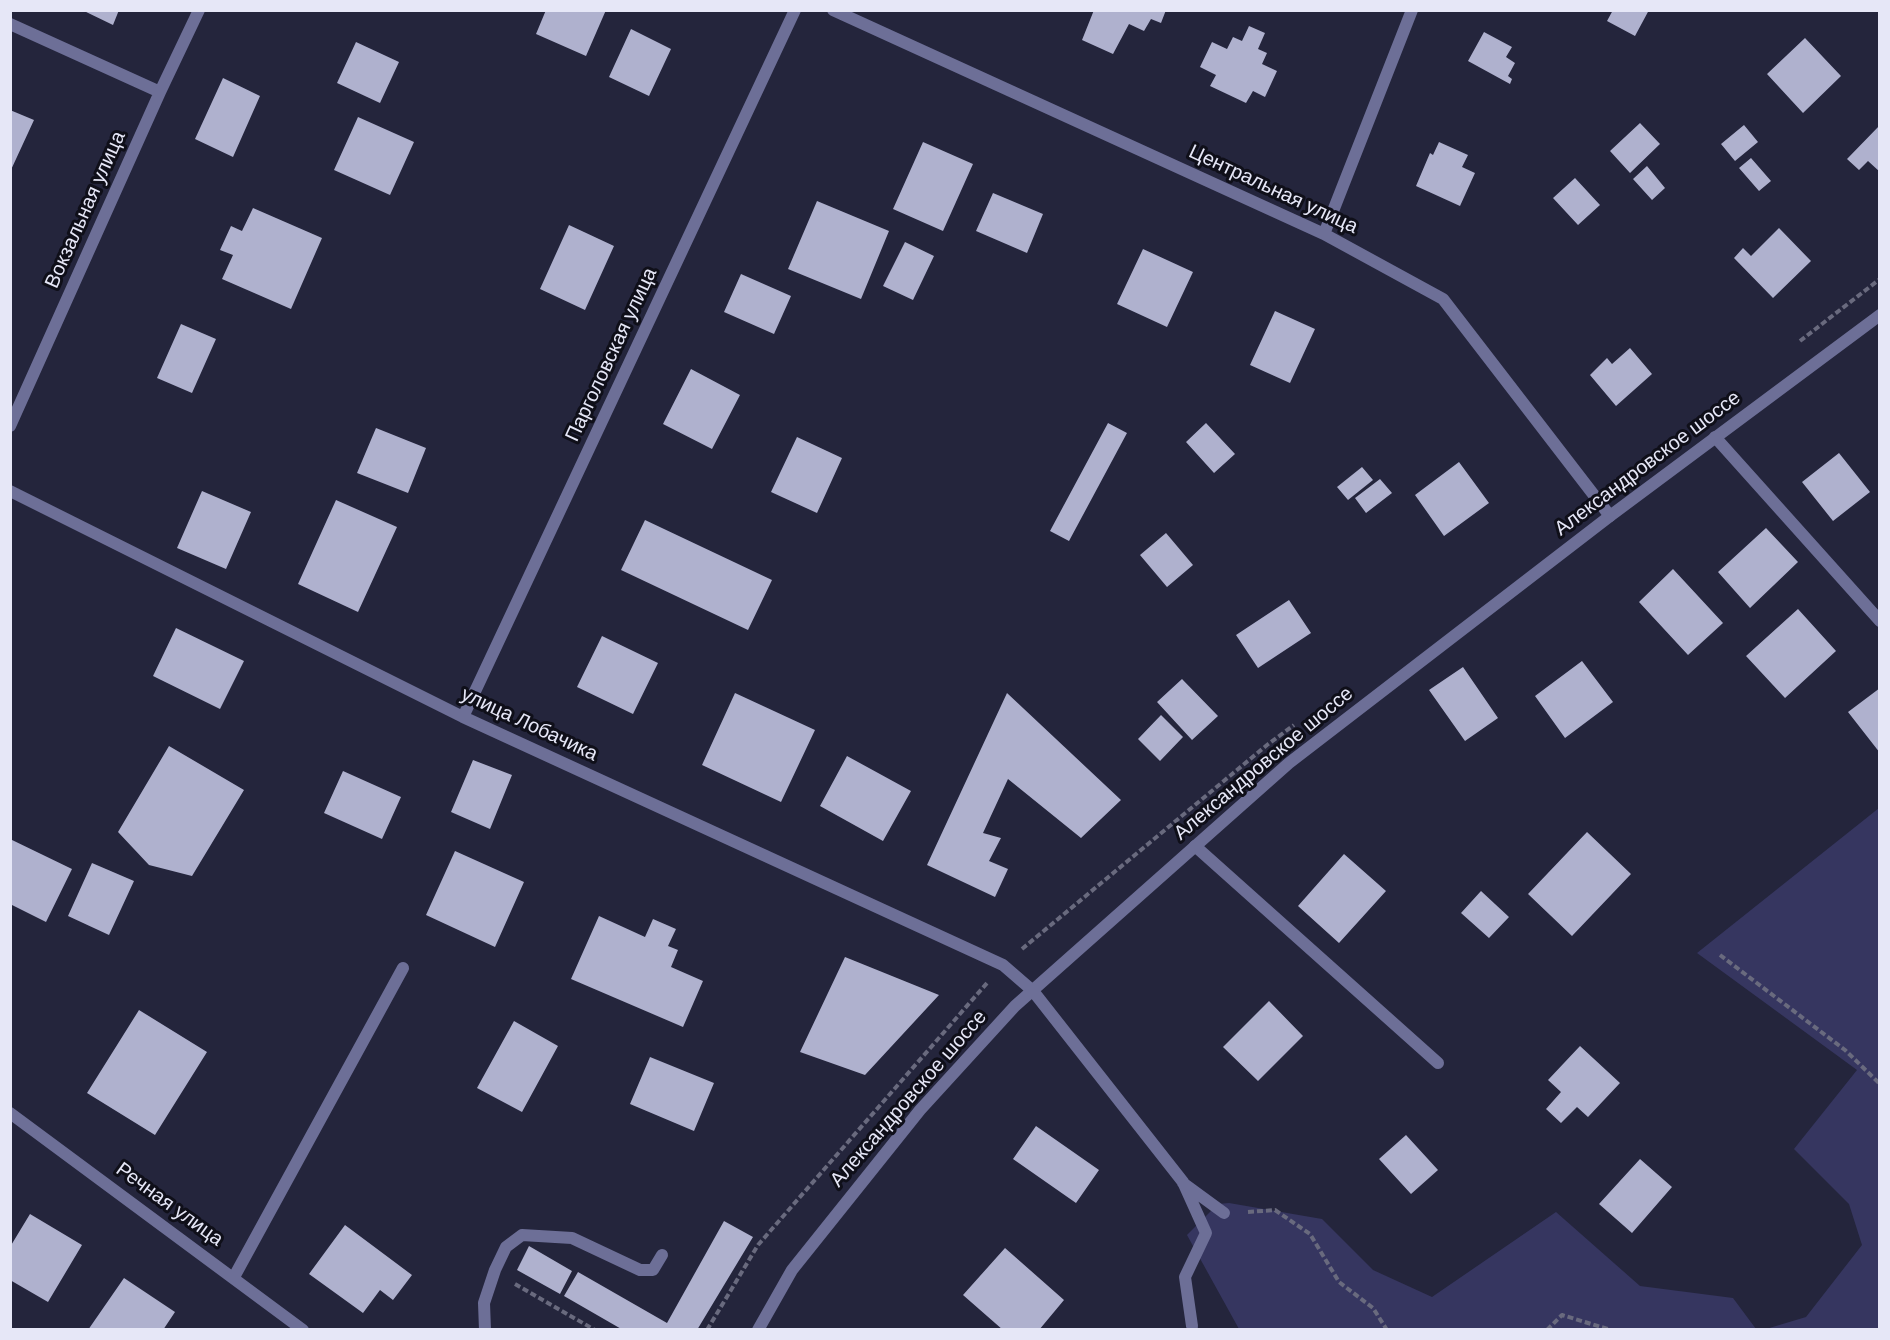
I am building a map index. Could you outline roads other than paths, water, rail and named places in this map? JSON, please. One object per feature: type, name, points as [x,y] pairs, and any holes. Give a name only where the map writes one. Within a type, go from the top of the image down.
[{"type":"street","name":"Вокзальная улица","points":[[10,426],[199,10]]},
{"type":"street","name":"Парголовская улица","points":[[463,717],[795,10]]},
{"type":"street","name":"Центральная улица","points":[[833,10],[1324,234],[1443,299],[1610,516]]},
{"type":"street","points":[[1324,234],[1412,10]]},
{"type":"street","points":[[10,24],[160,92]]},
{"type":"street","name":"Александровское шоссе","points":[[758,1329],[792,1270],[913,1119],[1015,1006],[1289,763],[1610,516],[1880,315]]},
{"type":"street","points":[[1715,437],[1880,621]]},
{"type":"street","name":"улица Лобачика","points":[[10,490],[463,717],[1003,965],[1033,991],[1182,1182]]},
{"type":"street","points":[[1196,846],[1438,1063]]},
{"type":"street","points":[[234,1277],[404,968]]},
{"type":"street","name":"Речная улица","points":[[10,1113],[303,1329]]},
{"type":"street","points":[[1182,1182],[1224,1213]]},
{"type":"street","points":[[1182,1182],[1206,1233],[1185,1277],[1192,1326]]},
{"type":"street","points":[[485,1329],[484,1303],[495,1270],[506,1247],[522,1235],[572,1238],[640,1270],[653,1270],[662,1255]]}]
